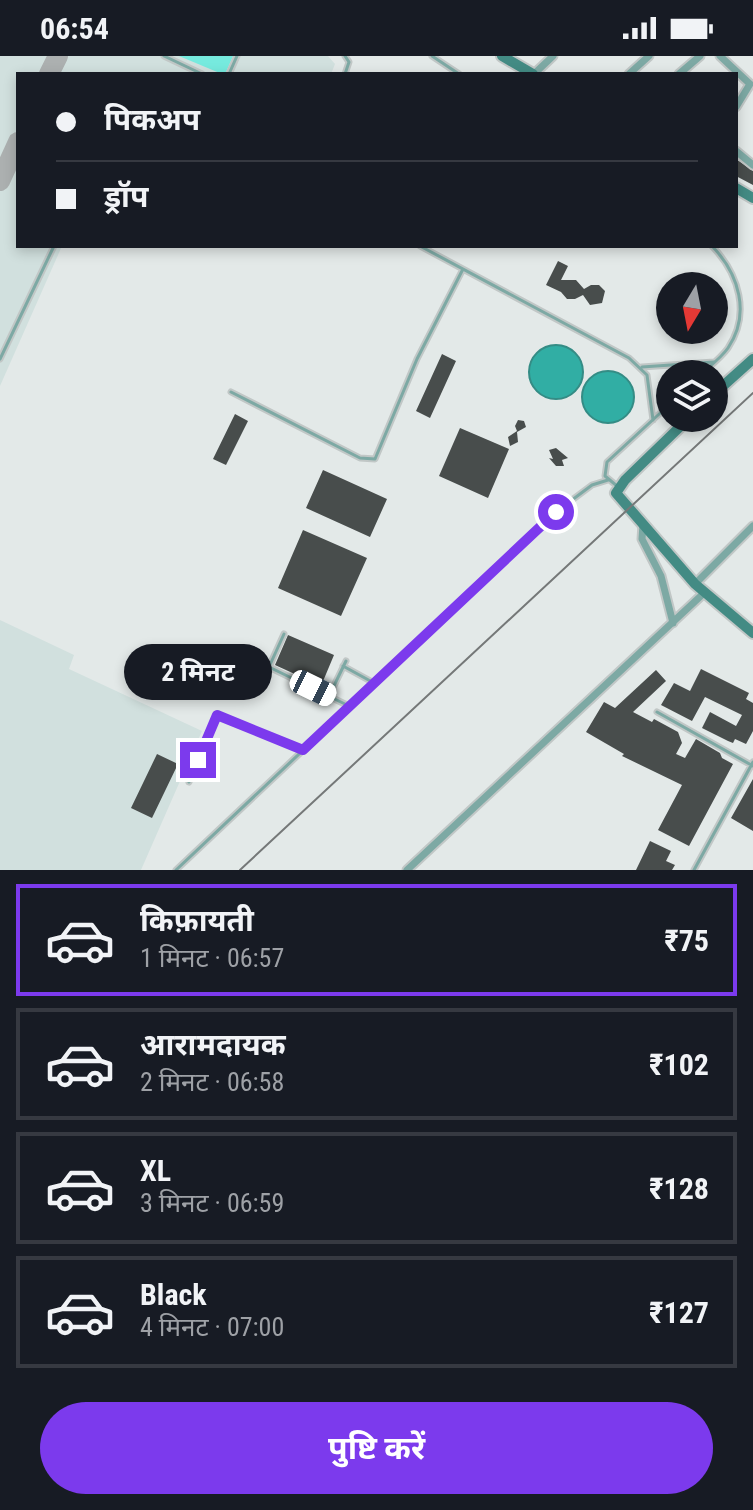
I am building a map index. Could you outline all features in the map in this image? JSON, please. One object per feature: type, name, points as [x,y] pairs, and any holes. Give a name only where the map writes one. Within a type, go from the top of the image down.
[{"type":"street","points":[[502,56],[530,72]]},
{"type":"street","points":[[536,72],[553,56]]},
{"type":"street","points":[[635,72],[649,56]]},
{"type":"street","points":[[679,56],[687,65]]},
{"type":"street","points":[[681,72],[700,56]]},
{"type":"street","points":[[720,56],[737,72]]},
{"type":"street","points":[[738,73],[750,84],[738,104]]},
{"type":"street","points":[[728,381],[753,359]]},
{"type":"street","points":[[675,432],[618,487],[617,496],[695,584],[753,633]]},
{"type":"street","points":[[643,524],[642,539],[661,576],[673,623]]},
{"type":"street","points":[[695,584],[753,526]]},
{"type":"street","points":[[407,870],[704,593]]},
{"type":"lane","points":[[164,56],[198,72]]},
{"type":"lane","points":[[432,56],[456,72]]},
{"type":"lane","points":[[0,359],[53,248]]},
{"type":"lane","points":[[424,248],[625,355],[641,367],[649,380],[653,420]]},
{"type":"lane","points":[[713,248],[738,283],[740,291],[739,327],[726,350],[716,360]]},
{"type":"lane","points":[[231,392],[360,458],[368,461],[375,459],[417,359],[463,269]]},
{"type":"lane","points":[[641,367],[656,366]]},
{"type":"lane","points":[[618,487],[604,473],[607,462],[656,417]]},
{"type":"lane","points":[[176,870],[556,512],[592,485],[608,480]]},
{"type":"lane","points":[[284,634],[269,667],[349,706]]},
{"type":"lane","points":[[329,696],[344,664],[374,683]]},
{"type":"lane","points":[[657,712],[752,764],[694,870]]},
{"type":"lane","points":[[189,782],[217,715],[303,750]]},
{"type":"shaded area","points":[[0,56],[328,56],[335,64],[332,72],[16,72],[16,248],[61,248],[0,386]]},
{"type":"shaded area","points":[[179,56],[233,56],[226,72],[217,72]]},
{"type":"shaded area","points":[[556,345],[575,353],[583,372],[575,391],[556,399],[537,391],[529,372],[537,353]]},
{"type":"shaded area","points":[[608,371],[626,379],[634,397],[626,415],[608,423],[590,415],[582,397],[590,379]]},
{"type":"shaded area","points":[[0,620],[74,655],[69,669],[202,731],[141,870],[0,870]]},
{"type":"building","points":[[738,160],[753,171],[753,185],[738,177]]},
{"type":"building","points":[[558,261],[568,266],[561,280],[576,280],[584,289],[599,285],[605,291],[602,303],[590,305],[583,295],[567,299],[561,292],[546,285]]},
{"type":"building","points":[[442,354],[456,361],[430,418],[416,411]]},
{"type":"building","points":[[235,414],[248,421],[226,465],[213,459]]},
{"type":"building","points":[[518,420],[524,421],[526,427],[517,432],[518,442],[510,446],[508,437],[517,431],[515,426]]},
{"type":"building","points":[[460,428],[509,449],[488,498],[439,476]]},
{"type":"building","points":[[556,448],[568,458],[562,460],[564,466],[556,466],[549,458],[553,459],[549,450]]},
{"type":"building","points":[[323,470],[387,499],[370,537],[306,508]]},
{"type":"building","points":[[303,530],[367,558],[341,616],[278,588]]},
{"type":"building","points":[[288,635],[334,655],[321,686],[275,665]]},
{"type":"building","points":[[701,669],[749,693],[746,699],[753,703],[753,731],[746,744],[735,739],[733,743],[702,728],[710,712],[736,726],[742,715],[705,697],[692,721],[661,705],[674,683],[690,691]]},
{"type":"building","points":[[656,670],[666,681],[633,712],[678,732],[682,743],[676,754],[685,758],[696,739],[733,764],[689,846],[658,830],[682,785],[622,756],[624,754],[586,732],[604,702],[615,708]]},
{"type":"building","points":[[157,754],[178,764],[152,818],[131,808]]},
{"type":"building","points":[[753,779],[753,831],[731,818]]},
{"type":"building","points":[[650,841],[671,851],[666,861],[675,865],[672,870],[636,870]]},
{"type":"taxiway","points":[[50,72],[58,56]]},
{"type":"taxiway","points":[[0,181],[16,146]]},
{"type":"railway","points":[[240,870],[753,393]]},
{"type":"route","points":[[198,760],[217,715],[303,750],[556,512]]}]
